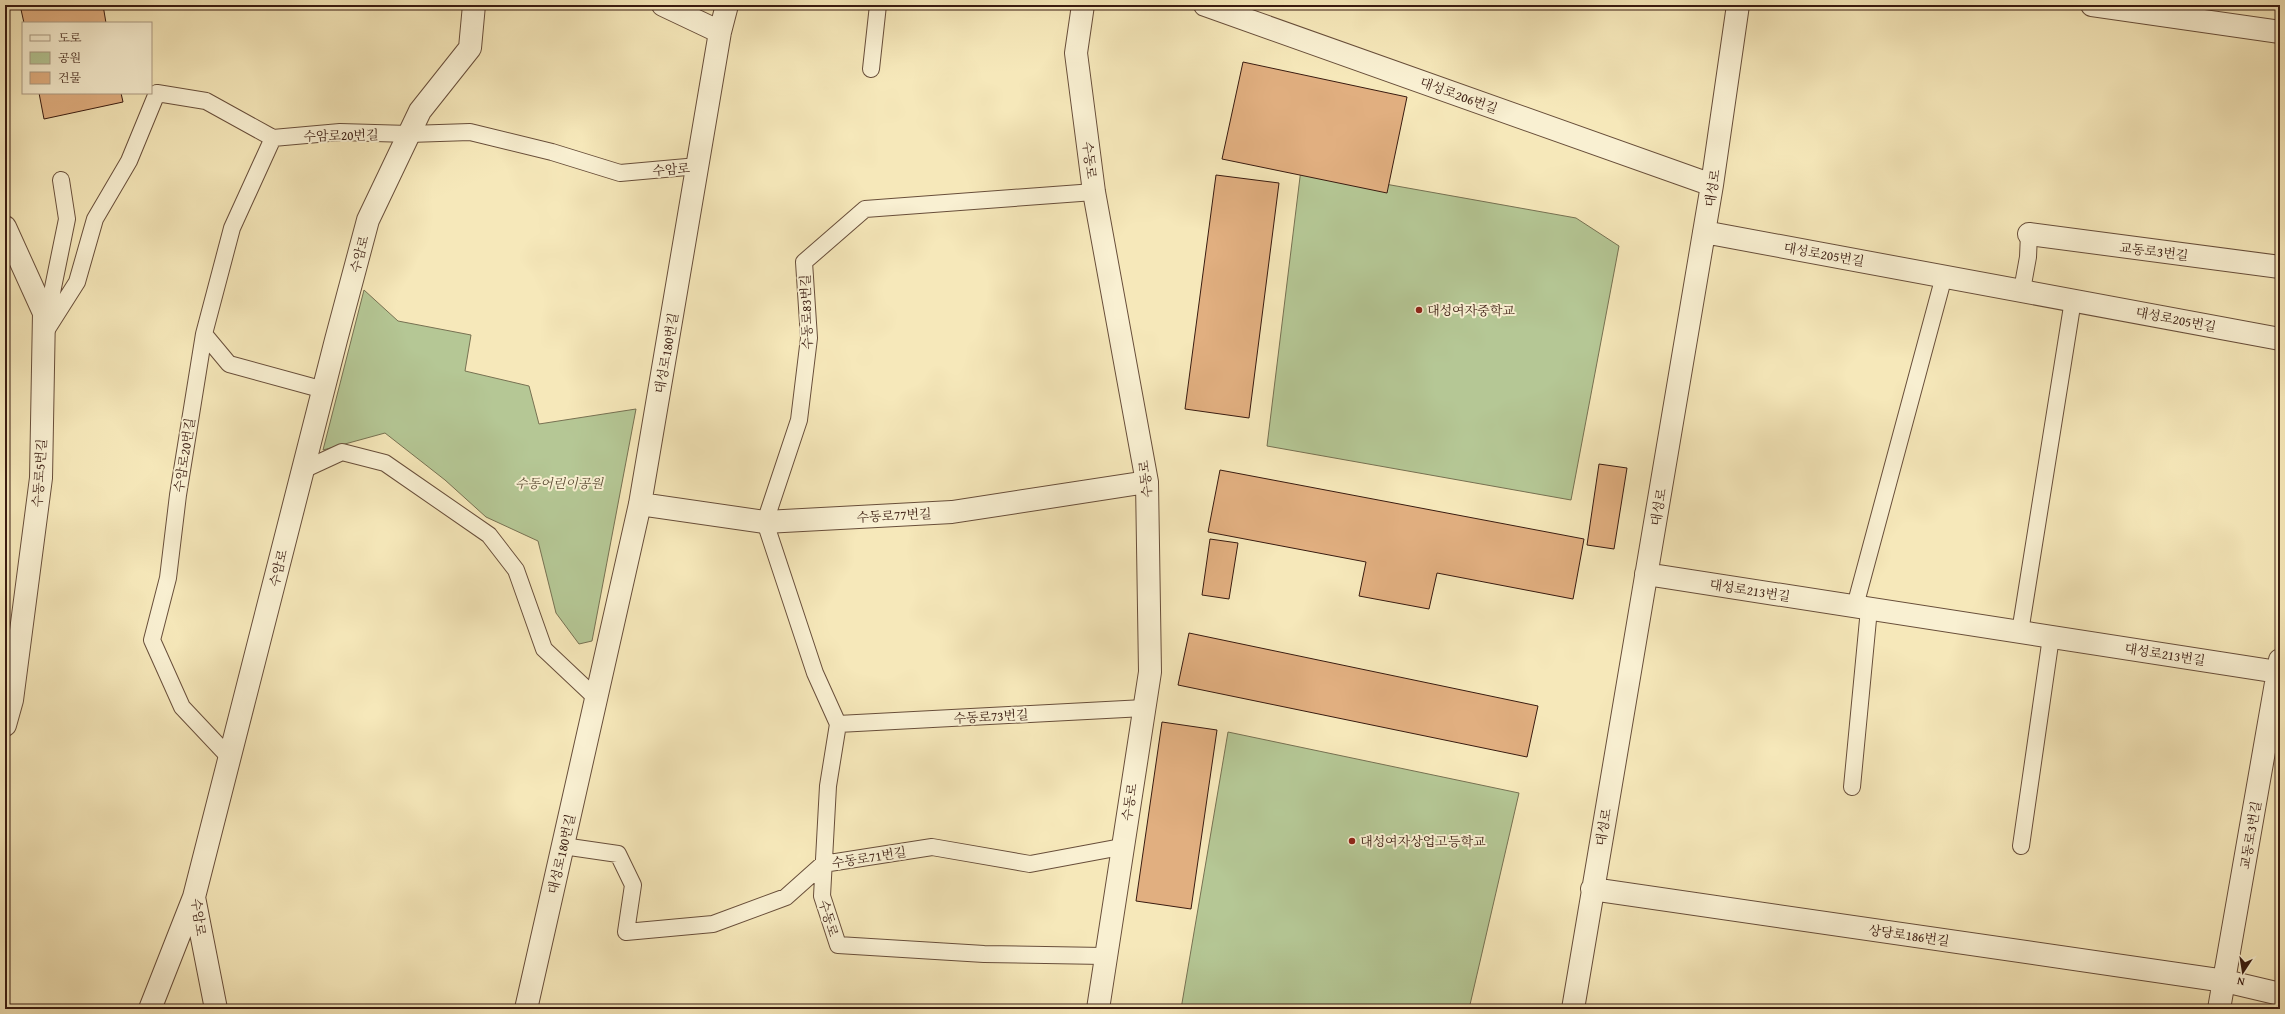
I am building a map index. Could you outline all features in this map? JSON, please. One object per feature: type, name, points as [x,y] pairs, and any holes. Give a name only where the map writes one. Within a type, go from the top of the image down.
[{"type":"street","name":"수암로","points":[[216,1009],[194,897],[324,390],[368,220],[420,111],[470,48],[474,5]]},
{"type":"street","points":[[663,5],[720,32]]},
{"type":"street","name":"대성로180번길","points":[[526,1009],[640,504],[720,32],[727,5]]},
{"type":"street","name":"수동로","points":[[1083,5],[1076,53],[1094,192],[1147,482],[1150,672],[1104,956],[1098,1009]]},
{"type":"street","name":"대성로206번길","points":[[1205,5],[1712,186]]},
{"type":"street","name":"대성로","points":[[1573,1009],[1592,889],[1712,186],[1738,5]]},
{"type":"street","points":[[2092,5],[2280,32]]},
{"type":"street","name":"수동로5번길","points":[[5,227],[44,313],[41,478],[12,700],[5,725]]},
{"type":"street","name":"대성로205번길","points":[[1704,232],[2280,339]]},
{"type":"street","name":"교동로3번길","points":[[2028,234],[2280,267]]},
{"type":"street","name":"수동로77번길","points":[[640,504],[765,522],[952,512],[1147,482]]},
{"type":"street","name":"대성로213번길","points":[[1646,574],[2051,637],[2279,666]]},
{"type":"street","name":"교동로3번길","points":[[2219,1009],[2279,666]]},
{"type":"street","name":"상당로186번길","points":[[1592,889],[2225,981],[2280,994]]},
{"type":"street","points":[[150,1009],[194,897]]},
{"type":"lane","points":[[871,69],[878,5]]},
{"type":"lane","points":[[44,334],[77,282],[95,219],[129,161],[157,92],[206,101],[273,138]]},
{"type":"lane","name":"수암로20번길","points":[[230,758],[182,707],[152,640],[168,578],[178,495],[204,334],[232,228],[273,138],[340,132],[409,134]]},
{"type":"lane","name":"수암로","points":[[409,134],[470,132],[552,152],[620,173],[698,166]]},
{"type":"lane","points":[[44,334],[67,219],[61,180]]},
{"type":"lane","name":"수동로83번길","points":[[765,522],[799,420],[809,338],[804,262],[865,209],[1094,192]]},
{"type":"lane","points":[[2022,290],[2028,257],[2028,234]]},
{"type":"lane","points":[[1852,787],[1862,608],[1895,458],[1944,276]]},
{"type":"lane","points":[[2020,632],[2073,300]]},
{"type":"lane","points":[[204,334],[229,364],[324,390]]},
{"type":"lane","points":[[304,470],[342,452],[385,463],[489,535],[516,570],[544,649],[596,698]]},
{"type":"lane","points":[[765,522],[815,673],[838,724],[828,786],[823,864]]},
{"type":"lane","points":[[2021,846],[2051,637]]},
{"type":"lane","name":"수동로73번길","points":[[838,724],[1144,708]]},
{"type":"lane","name":"수동로71번길","points":[[563,846],[618,854],[633,885],[626,932],[714,924],[786,897],[823,864],[932,847],[1030,864],[1122,847]]},
{"type":"lane","name":"수동로","points":[[823,864],[822,896],[838,945],[984,954],[1104,956]]},
{"type":"green space","points":[[1301,169],[1576,218],[1619,246],[1571,500],[1267,446]]},
{"type":"green space","name":"수동어린이공원","points":[[364,290],[398,321],[471,335],[465,371],[529,386],[539,424],[636,409],[592,641],[579,644],[556,613],[538,541],[486,517],[445,480],[385,433],[323,450]]},
{"type":"green space","points":[[1228,732],[1519,793],[1469,1009],[1181,1009]]},
{"type":"building","points":[[20,5],[103,5],[106,22],[24,22]]},
{"type":"building","points":[[1243,62],[1407,97],[1387,193],[1222,159]]},
{"type":"building","points":[[39,94],[121,94],[123,102],[44,119]]},
{"type":"building","points":[[1216,175],[1279,183],[1249,418],[1185,409]]},
{"type":"building","points":[[1599,464],[1627,468],[1614,549],[1587,545]]},
{"type":"building","points":[[1220,470],[1584,539],[1573,599],[1437,573],[1429,609],[1359,596],[1366,562],[1208,532]]},
{"type":"building","points":[[1210,539],[1238,543],[1229,599],[1202,595]]},
{"type":"building","points":[[1189,633],[1538,706],[1527,757],[1178,685]]},
{"type":"building","points":[[1162,722],[1217,730],[1191,909],[1136,901]]},
{"type":"place","name":"대성여자중학교","points":[[1419,310]]},
{"type":"place","name":"대성여자상업고등학교","points":[[1352,841]]}]
